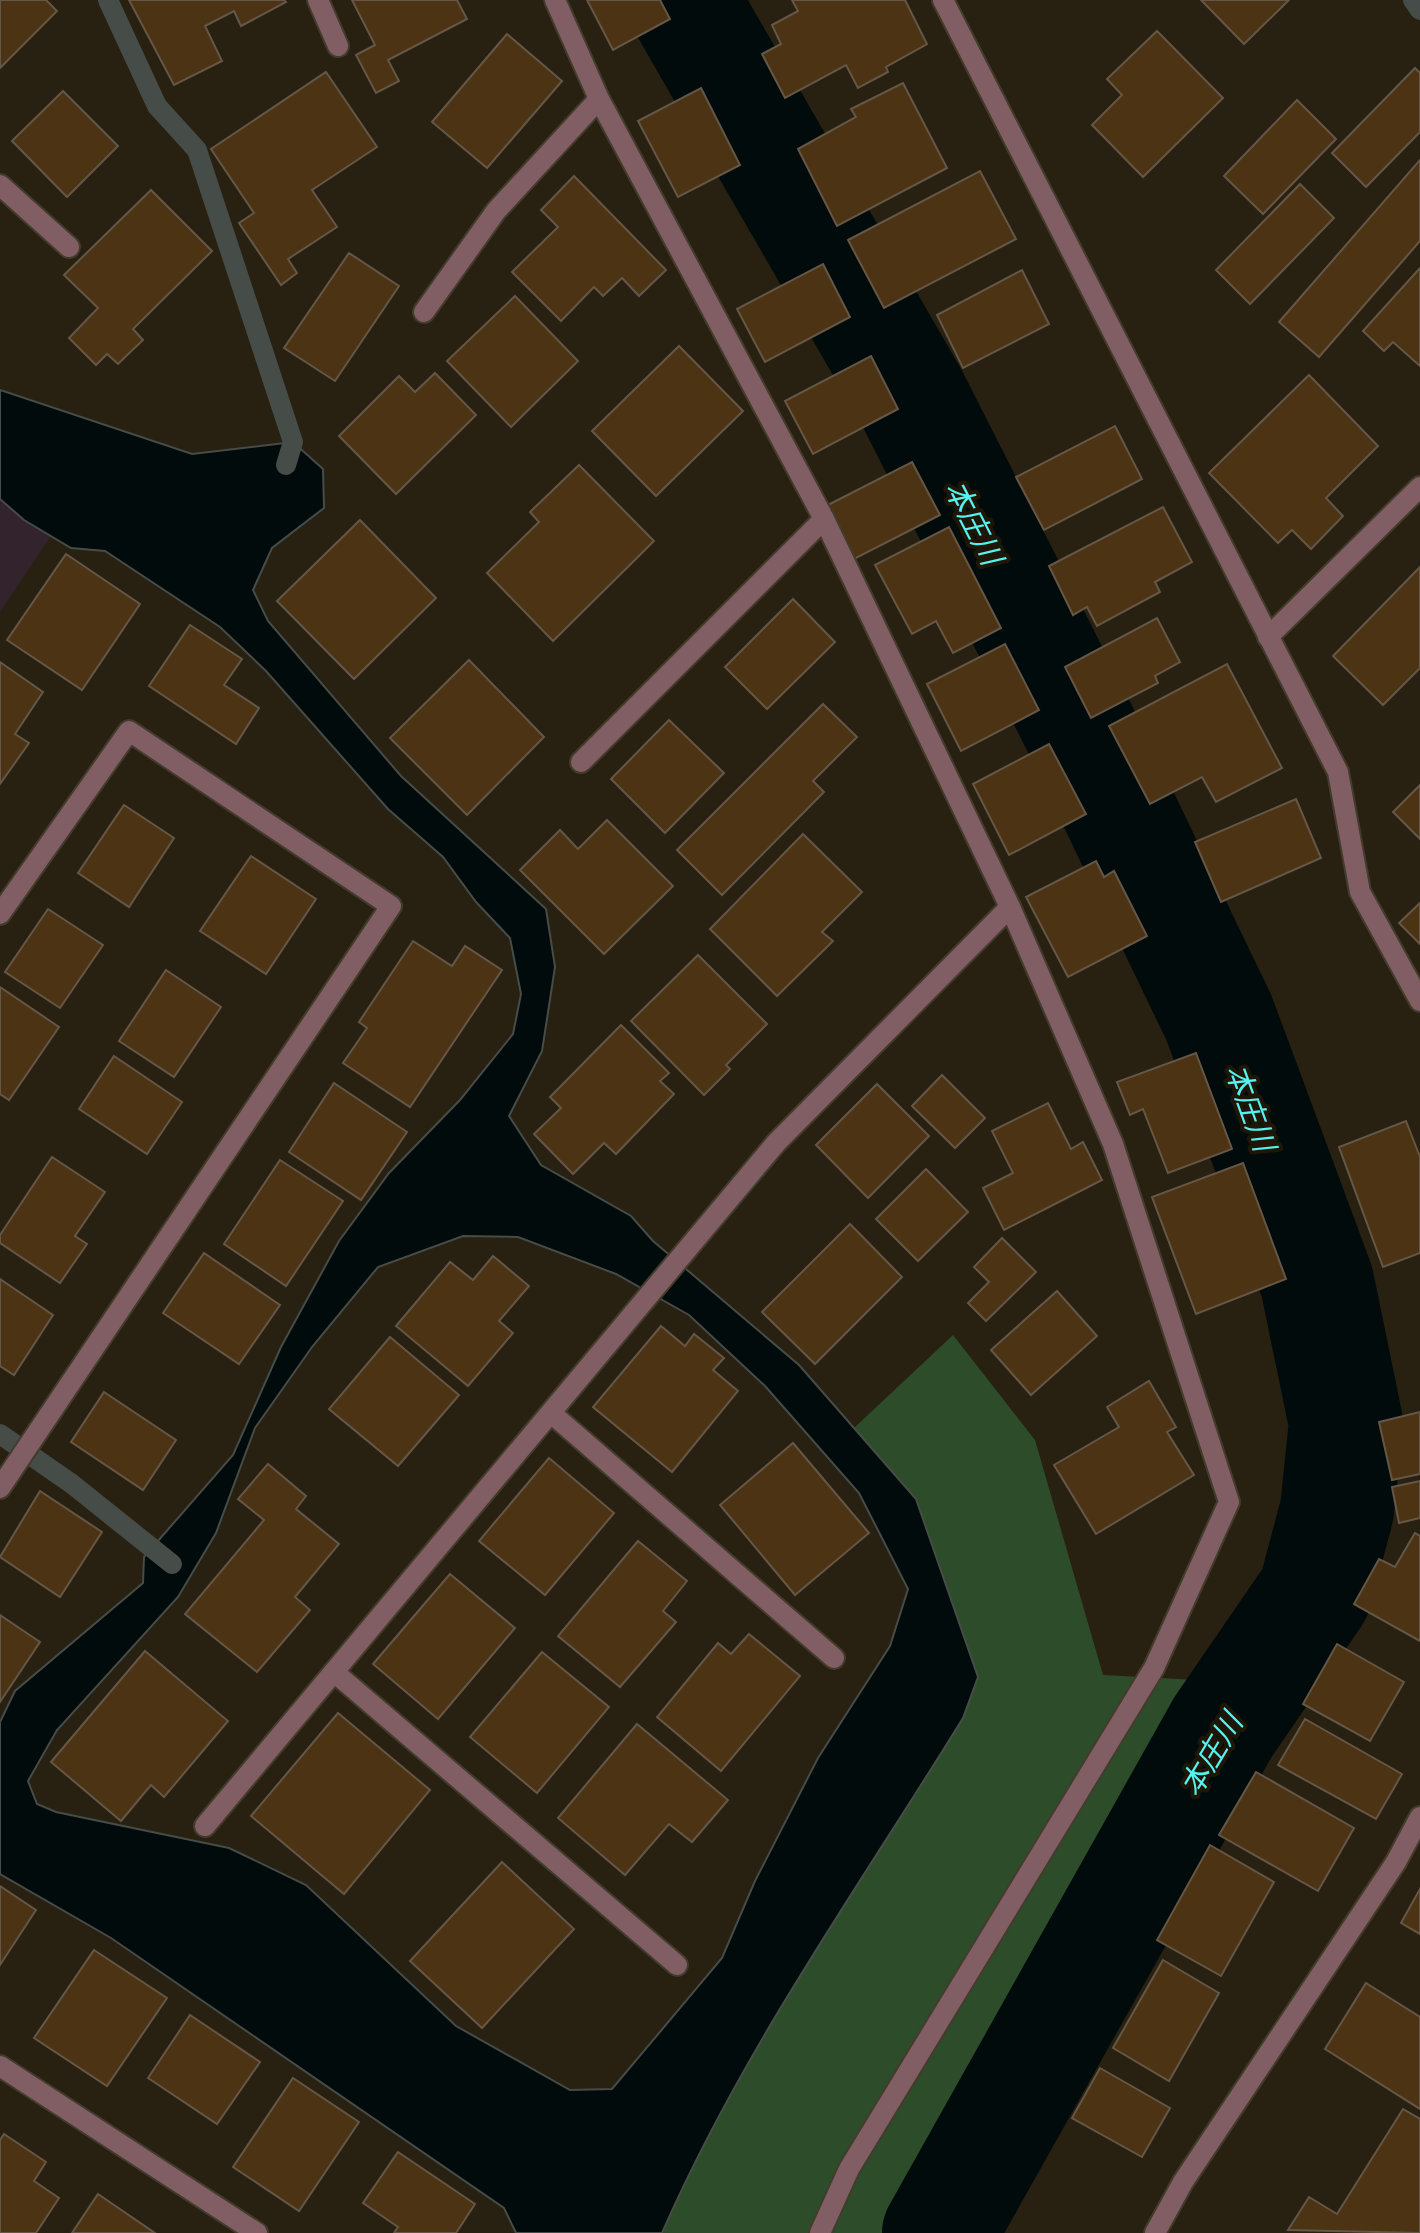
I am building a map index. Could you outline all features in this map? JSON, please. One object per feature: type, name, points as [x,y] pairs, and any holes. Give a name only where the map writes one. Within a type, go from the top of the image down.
[{"type":"street","points":[[318,0],[338,46]]},
{"type":"street","points":[[555,0],[599,99],[824,519],[1010,907],[1113,1144],[1229,1502],[1154,1668],[849,2169],[820,2233]]},
{"type":"street","points":[[943,0],[1338,772],[1360,892],[1420,1001]]},
{"type":"street","points":[[424,312],[496,211],[599,99]]},
{"type":"street","points":[[0,185],[69,247]]},
{"type":"street","points":[[1268,637],[1420,487]]},
{"type":"street","points":[[581,762],[824,519]]},
{"type":"street","points":[[0,914],[129,731],[391,906],[0,1488]]},
{"type":"street","points":[[205,1826],[776,1143],[1010,907]]},
{"type":"street","points":[[551,1413],[834,1658]]},
{"type":"street","points":[[334,1672],[677,1965]]},
{"type":"street","points":[[1155,2233],[1183,2182],[1396,1862],[1420,1817]]},
{"type":"street","points":[[1,2069],[257,2233]]},
{"type":"shaded area","points":[[0,390],[192,454],[293,442],[323,469],[324,508],[272,548],[253,590],[268,621],[401,776],[546,909],[555,967],[542,1051],[509,1116],[541,1165],[631,1216],[653,1241],[799,1365],[916,1499],[978,1677],[963,1718],[804,1970],[728,2099],[662,2233],[516,2233],[504,2208],[111,1938],[0,1874],[0,1722],[15,1691],[143,1583],[144,1557],[233,1455],[281,1347],[339,1241],[389,1173],[460,1100],[513,1034],[521,994],[510,938],[476,902],[443,857],[388,809],[266,671],[220,627],[105,551],[71,548],[24,520],[0,499]],"holes":[[[463,1236],[518,1237],[616,1274],[689,1315],[765,1386],[859,1493],[908,1589],[890,1646],[818,1758],[755,1881],[722,1958],[612,2089],[570,2090],[456,2026],[306,1885],[229,1848],[56,1812],[37,1804],[28,1781],[57,1730],[178,1597],[216,1533],[255,1428],[312,1347],[378,1267]]]},
{"type":"shaded area","points":[[0,452],[73,503],[0,612]]},
{"type":"green space","points":[[953,1335],[1035,1440],[1103,1675],[1197,1680],[908,2233],[662,2233],[693,2165],[764,2034],[963,1718],[884,1462],[854,1428]]},
{"type":"building","points":[[0,0],[46,0],[57,11],[0,68]]},
{"type":"building","points":[[129,0],[286,2],[241,26],[234,11],[205,26],[222,61],[174,85]]},
{"type":"building","points":[[352,0],[457,0],[467,19],[388,60],[399,81],[376,93],[356,55],[375,45]]},
{"type":"building","points":[[587,0],[660,0],[670,19],[613,50]]},
{"type":"building","points":[[792,0],[905,0],[927,44],[886,67],[888,72],[858,88],[846,65],[785,98],[762,54],[781,44],[772,25],[798,11]]},
{"type":"building","points":[[1201,0],[1289,0],[1244,44]]},
{"type":"building","points":[[1157,31],[1223,98],[1143,177],[1092,125],[1122,95],[1107,79]]},
{"type":"building","points":[[507,34],[562,81],[487,168],[432,122]]},
{"type":"building","points":[[1415,68],[1420,73],[1420,132],[1366,187],[1332,153]]},
{"type":"building","points":[[326,72],[377,147],[312,190],[337,227],[288,259],[297,273],[281,285],[239,223],[254,213],[211,149]]},
{"type":"building","points":[[903,83],[947,168],[837,226],[798,149],[856,117],[851,109]]},
{"type":"building","points":[[701,88],[740,165],[678,197],[638,121]]},
{"type":"building","points":[[63,91],[118,146],[67,197],[12,141]]},
{"type":"building","points":[[1297,100],[1336,139],[1263,214],[1224,176]]},
{"type":"building","points":[[1420,160],[1420,241],[1319,357],[1279,322]]},
{"type":"building","points":[[980,171],[1016,239],[884,308],[848,240]]},
{"type":"building","points":[[574,176],[666,270],[639,296],[622,278],[603,296],[594,287],[561,321],[512,272],[558,227],[541,210]]},
{"type":"building","points":[[1300,184],[1334,218],[1250,304],[1216,270]]},
{"type":"building","points":[[151,190],[212,251],[133,329],[143,340],[118,364],[107,354],[96,365],[69,338],[98,308],[64,275]]},
{"type":"building","points":[[349,253],[399,286],[335,381],[284,348]]},
{"type":"building","points":[[823,264],[850,317],[765,362],[737,309]]},
{"type":"building","points":[[1420,268],[1420,366],[1393,342],[1384,351],[1363,331]]},
{"type":"building","points":[[1022,270],[1049,324],[963,368],[937,315]]},
{"type":"building","points":[[515,296],[578,361],[511,427],[447,361]]},
{"type":"building","points":[[679,346],[743,411],[656,496],[592,431]]},
{"type":"building","points":[[871,356],[898,409],[813,454],[785,401]]},
{"type":"building","points":[[435,373],[476,415],[396,494],[339,436],[399,376],[415,392]]},
{"type":"building","points":[[1309,375],[1378,446],[1326,498],[1343,516],[1311,549],[1292,530],[1278,543],[1209,473]]},
{"type":"building","points":[[1115,426],[1142,479],[1044,530],[1016,477]]},
{"type":"building","points":[[912,462],[940,515],[854,559],[826,506]]},
{"type":"building","points":[[579,465],[654,541],[553,641],[487,573],[539,522],[530,512]]},
{"type":"building","points":[[1163,507],[1192,562],[1155,582],[1160,592],[1097,626],[1087,607],[1073,615],[1049,566]]},
{"type":"building","points":[[360,520],[436,598],[354,679],[277,601]]},
{"type":"building","points":[[949,527],[1001,628],[953,653],[936,621],[912,634],[875,565]]},
{"type":"building","points":[[66,554],[140,604],[82,690],[7,640]]},
{"type":"building","points":[[1420,567],[1420,668],[1383,705],[1333,656]]},
{"type":"building","points":[[793,599],[835,642],[767,709],[725,667]]},
{"type":"building","points":[[1157,618],[1180,662],[1155,676],[1158,683],[1091,718],[1065,667]]},
{"type":"building","points":[[190,625],[242,659],[224,685],[259,708],[236,744],[149,686]]},
{"type":"building","points":[[1005,644],[1039,710],[961,751],[927,684]]},
{"type":"building","points":[[469,660],[544,737],[467,815],[390,738]]},
{"type":"building","points":[[0,662],[43,692],[15,734],[29,743],[0,784]]},
{"type":"building","points":[[1227,664],[1282,768],[1216,802],[1202,777],[1150,804],[1109,726]]},
{"type":"building","points":[[823,704],[857,737],[813,781],[824,792],[722,895],[677,850]]},
{"type":"building","points":[[669,720],[724,773],[665,833],[611,779]]},
{"type":"building","points":[[1049,744],[1086,814],[1009,855],[973,784]]},
{"type":"building","points":[[1420,785],[1420,839],[1393,812]]},
{"type":"building","points":[[1296,799],[1321,858],[1221,902],[1195,842]]},
{"type":"building","points":[[124,805],[174,838],[129,907],[78,873]]},
{"type":"building","points":[[607,820],[673,886],[604,954],[520,870],[560,830],[578,849]]},
{"type":"building","points":[[803,834],[862,892],[822,932],[833,941],[777,996],[710,929]]},
{"type":"building","points":[[251,856],[316,899],[266,974],[200,931]]},
{"type":"building","points":[[1096,861],[1104,877],[1114,871],[1147,936],[1068,977],[1026,897]]},
{"type":"building","points":[[1420,903],[1420,944],[1399,923]]},
{"type":"building","points":[[48,909],[103,945],[60,1008],[5,972]]},
{"type":"building","points":[[413,941],[452,966],[465,946],[502,970],[410,1107],[343,1063],[367,1028],[359,1022]]},
{"type":"building","points":[[698,955],[767,1024],[726,1065],[730,1069],[704,1095],[631,1021]]},
{"type":"building","points":[[166,970],[221,1007],[174,1077],[119,1041]]},
{"type":"building","points":[[0,987],[59,1027],[9,1100],[0,1094]]},
{"type":"building","points":[[621,1025],[669,1073],[660,1081],[674,1094],[616,1154],[604,1143],[573,1174],[534,1134],[561,1108],[550,1097]]},
{"type":"building","points":[[1196,1053],[1232,1149],[1168,1173],[1143,1109],[1130,1115],[1117,1082]]},
{"type":"building","points":[[114,1056],[182,1102],[147,1154],[79,1109]]},
{"type":"building","points":[[942,1075],[985,1118],[955,1148],[912,1106]]},
{"type":"building","points":[[334,1083],[407,1132],[361,1200],[289,1152]]},
{"type":"building","points":[[877,1084],[929,1136],[868,1198],[816,1145]]},
{"type":"building","points":[[1048,1103],[1071,1149],[1083,1142],[1102,1180],[1004,1230],[983,1188],[1013,1173],[992,1131]]},
{"type":"building","points":[[1406,1121],[1420,1157],[1420,1253],[1383,1267],[1339,1147]]},
{"type":"building","points":[[52,1157],[105,1192],[75,1236],[87,1244],[60,1283],[0,1243],[0,1235]]},
{"type":"building","points":[[280,1160],[343,1201],[286,1286],[224,1244]]},
{"type":"building","points":[[1243,1163],[1286,1279],[1196,1314],[1152,1197]]},
{"type":"building","points":[[926,1169],[968,1212],[918,1261],[876,1219]]},
{"type":"building","points":[[850,1224],[902,1277],[815,1364],[762,1312]]},
{"type":"building","points":[[1002,1238],[1036,1272],[986,1321],[968,1303],[989,1282],[974,1267]]},
{"type":"building","points":[[204,1253],[280,1305],[239,1364],[163,1313]]},
{"type":"building","points":[[493,1256],[529,1286],[499,1321],[513,1333],[468,1386],[396,1326],[450,1262],[473,1280]]},
{"type":"building","points":[[0,1279],[53,1315],[14,1375],[0,1366]]},
{"type":"building","points":[[1057,1291],[1097,1336],[1031,1395],[991,1350]]},
{"type":"building","points":[[661,1326],[685,1346],[694,1334],[724,1358],[713,1370],[738,1391],[672,1472],[593,1407]]},
{"type":"building","points":[[390,1337],[459,1395],[398,1466],[329,1409]]},
{"type":"building","points":[[1149,1381],[1176,1427],[1167,1432],[1194,1475],[1096,1534],[1054,1465],[1119,1427],[1107,1407]]},
{"type":"building","points":[[104,1392],[176,1440],[143,1490],[71,1442]]},
{"type":"building","points":[[1420,1412],[1420,1474],[1392,1480],[1379,1422]]},
{"type":"building","points":[[793,1443],[869,1533],[795,1595],[720,1505]]},
{"type":"building","points":[[549,1458],[614,1513],[545,1595],[479,1541]]},
{"type":"building","points":[[268,1464],[306,1496],[296,1509],[339,1544],[295,1597],[310,1610],[257,1672],[185,1614],[264,1520],[238,1499]]},
{"type":"building","points":[[1420,1481],[1420,1518],[1399,1523],[1392,1487]]},
{"type":"building","points":[[40,1491],[102,1532],[60,1597],[0,1557]]},
{"type":"building","points":[[1415,1533],[1420,1536],[1420,1641],[1354,1604],[1379,1559],[1395,1567]]},
{"type":"building","points":[[638,1541],[687,1581],[663,1611],[676,1622],[620,1687],[558,1636]]},
{"type":"building","points":[[450,1574],[515,1628],[438,1719],[373,1664]]},
{"type":"building","points":[[0,1615],[40,1642],[0,1702]]},
{"type":"building","points":[[749,1634],[800,1676],[721,1771],[657,1717],[718,1643],[731,1654]]},
{"type":"building","points":[[1337,1644],[1404,1682],[1370,1741],[1303,1704]]},
{"type":"building","points":[[145,1651],[228,1721],[164,1797],[151,1785],[121,1821],[51,1762]]},
{"type":"building","points":[[542,1652],[609,1707],[537,1793],[470,1737]]},
{"type":"building","points":[[338,1713],[430,1790],[344,1894],[251,1816]]},
{"type":"building","points":[[1305,1719],[1402,1774],[1376,1819],[1278,1765]]},
{"type":"building","points":[[637,1724],[728,1800],[692,1842],[669,1824],[625,1875],[558,1818]]},
{"type":"building","points":[[1256,1772],[1354,1828],[1318,1891],[1219,1835]]},
{"type":"building","points":[[1210,1845],[1274,1882],[1221,1976],[1157,1940]]},
{"type":"building","points":[[502,1862],[574,1929],[482,2028],[410,1961]]},
{"type":"building","points":[[0,1886],[36,1910],[0,1965]]},
{"type":"building","points":[[1420,1889],[1420,1934],[1401,1923]]},
{"type":"building","points":[[94,1950],[167,1998],[107,2086],[34,2038]]},
{"type":"building","points":[[1163,1960],[1219,1993],[1169,2081],[1113,2048]]},
{"type":"building","points":[[1366,1983],[1420,2017],[1420,2109],[1325,2049]]},
{"type":"building","points":[[190,2015],[260,2062],[217,2124],[148,2078]]},
{"type":"building","points":[[1100,2068],[1170,2108],[1142,2157],[1072,2118]]},
{"type":"building","points":[[293,2078],[359,2122],[299,2211],[233,2167]]},
{"type":"building","points":[[1403,2109],[1420,2119],[1420,2233],[1288,2230],[1309,2197],[1337,2214]]},
{"type":"building","points":[[4,2134],[46,2162],[34,2181],[59,2198],[36,2233],[0,2233],[0,2140]]},
{"type":"building","points":[[398,2152],[475,2204],[456,2233],[394,2233],[398,2227],[363,2203]]},
{"type":"building","points":[[98,2194],[155,2233],[72,2233]]},
{"type":"waterway","points":[[108,0],[157,106],[197,150],[293,442],[286,465]]},
{"type":"waterway","name":"本庄川","points":[[682,0],[912,398],[1079,727],[1219,1018],[1317,1282],[1346,1423],[1337,1510],[1315,1593],[1223,1727],[939,2233]]},
{"type":"waterway","points":[[1413,0],[1420,10]]},
{"type":"waterway","points":[[0,1434],[72,1484],[172,1564]]}]
